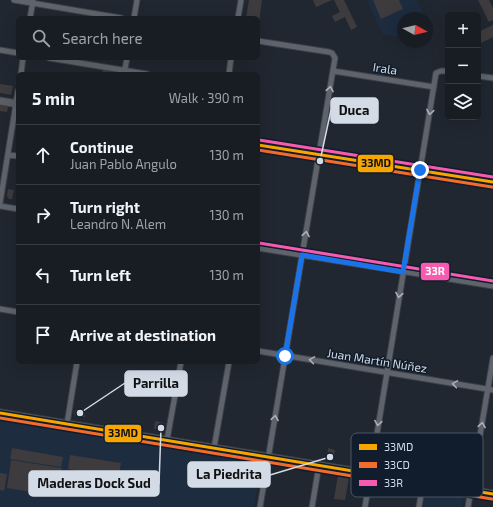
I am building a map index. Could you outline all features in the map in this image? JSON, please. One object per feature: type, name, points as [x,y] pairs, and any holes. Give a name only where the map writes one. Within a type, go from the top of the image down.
[{"type":"main road","points":[[0,101],[16,104]]},
{"type":"main road","points":[[260,144],[493,182]]},
{"type":"main road","points":[[0,413],[269,456],[351,471]]},
{"type":"main road","points":[[483,493],[493,494]]},
{"type":"street","points":[[14,0],[33,1],[111,16]]},
{"type":"street","points":[[134,16],[137,0]]},
{"type":"street","points":[[238,16],[241,0]]},
{"type":"street","points":[[30,16],[33,1]]},
{"type":"street","points":[[260,41],[332,54],[335,58],[260,507]]},
{"type":"street","points":[[0,50],[16,53]]},
{"type":"street","points":[[21,72],[23,60]]},
{"type":"street","points":[[60,60],[125,72],[127,60]]},
{"type":"street","points":[[229,72],[231,60]]},
{"type":"street","name":"Irala","points":[[333,71],[434,87]]},
{"type":"street","points":[[377,433],[436,73],[445,71]]},
{"type":"street","points":[[481,76],[493,78]]},
{"type":"street","points":[[16,110],[0,204],[16,208]]},
{"type":"street","points":[[8,155],[16,156]]},
{"type":"street","points":[[260,248],[493,286]]},
{"type":"street","points":[[0,309],[16,312]]},
{"type":"street","name":"Juan Martín Núñez","points":[[260,351],[490,390]]},
{"type":"street","points":[[482,433],[490,390],[493,358]]},
{"type":"street","points":[[67,424],[77,364]]},
{"type":"street","points":[[167,440],[181,364]]},
{"type":"street","points":[[214,448],[229,364]]},
{"type":"street","points":[[312,507],[319,465]]},
{"type":"street","points":[[365,507],[367,497]]},
{"type":"street","points":[[419,507],[421,497]]},
{"type":"street","points":[[468,507],[470,497]]},
{"type":"shaded area","points":[[367,0],[417,0],[422,12],[397,12],[397,36],[383,35]]},
{"type":"shaded area","points":[[0,419],[261,462],[254,507],[0,507]]},
{"type":"shaded area","points":[[425,497],[463,497],[462,507],[423,507]]},
{"type":"building","points":[[249,0],[262,0],[260,16],[246,16]]},
{"type":"building","points":[[313,0],[332,0],[316,7]]},
{"type":"building","points":[[334,0],[344,0],[357,27],[351,30],[345,17],[335,22],[332,16],[340,12]]},
{"type":"building","points":[[373,0],[399,0],[403,9],[381,19]]},
{"type":"building","points":[[478,0],[489,0],[493,8],[493,20],[489,22]]},
{"type":"building","points":[[493,25],[493,37],[481,43],[481,31]]},
{"type":"building","points":[[103,69],[118,72],[102,72]]},
{"type":"building","points":[[0,84],[13,86],[11,95],[0,93]]},
{"type":"building","points":[[0,105],[8,107],[7,112],[0,111]]},
{"type":"building","points":[[8,189],[14,190],[12,199],[9,199],[7,196]]},
{"type":"building","points":[[75,410],[85,412],[85,417],[76,416],[74,414]]},
{"type":"building","points":[[155,421],[164,423],[163,429],[154,429]]},
{"type":"building","points":[[12,448],[63,457],[61,467],[10,459]]},
{"type":"building","points":[[328,448],[335,450],[334,459],[327,458]]},
{"type":"building","points":[[70,455],[121,463],[118,478],[68,469]]},
{"type":"building","points":[[11,460],[62,468],[57,496],[7,488]]},
{"type":"building","points":[[0,473],[7,474],[4,491],[0,490]]},
{"type":"building","points":[[338,475],[349,477],[345,500],[334,499]]},
{"type":"transit line","name":"33R","points":[[260,140],[493,177]]},
{"type":"transit line","name":"33MD","points":[[260,145],[493,182]]},
{"type":"transit line","name":"33CD","points":[[260,150],[492,187]]},
{"type":"transit line","name":"33R","points":[[260,243],[493,281]]},
{"type":"transit line","name":"33MD","points":[[0,413],[351,471]]},
{"type":"transit line","name":"33CD","points":[[0,418],[351,476]]},
{"type":"transit line","name":"33MD","points":[[483,492],[493,494]]},
{"type":"transit line","name":"33CD","points":[[480,497],[492,499]]},
{"type":"place","name":"Duca","points":[[320,161]]},
{"type":"place","name":"Parrilla","points":[[80,413]]},
{"type":"place","name":"Maderas Dock Sud","points":[[161,428]]},
{"type":"place","name":"La Piedrita","points":[[330,457]]},
{"type":"route","points":[[285,356],[302,255],[403,272],[420,170]]}]
